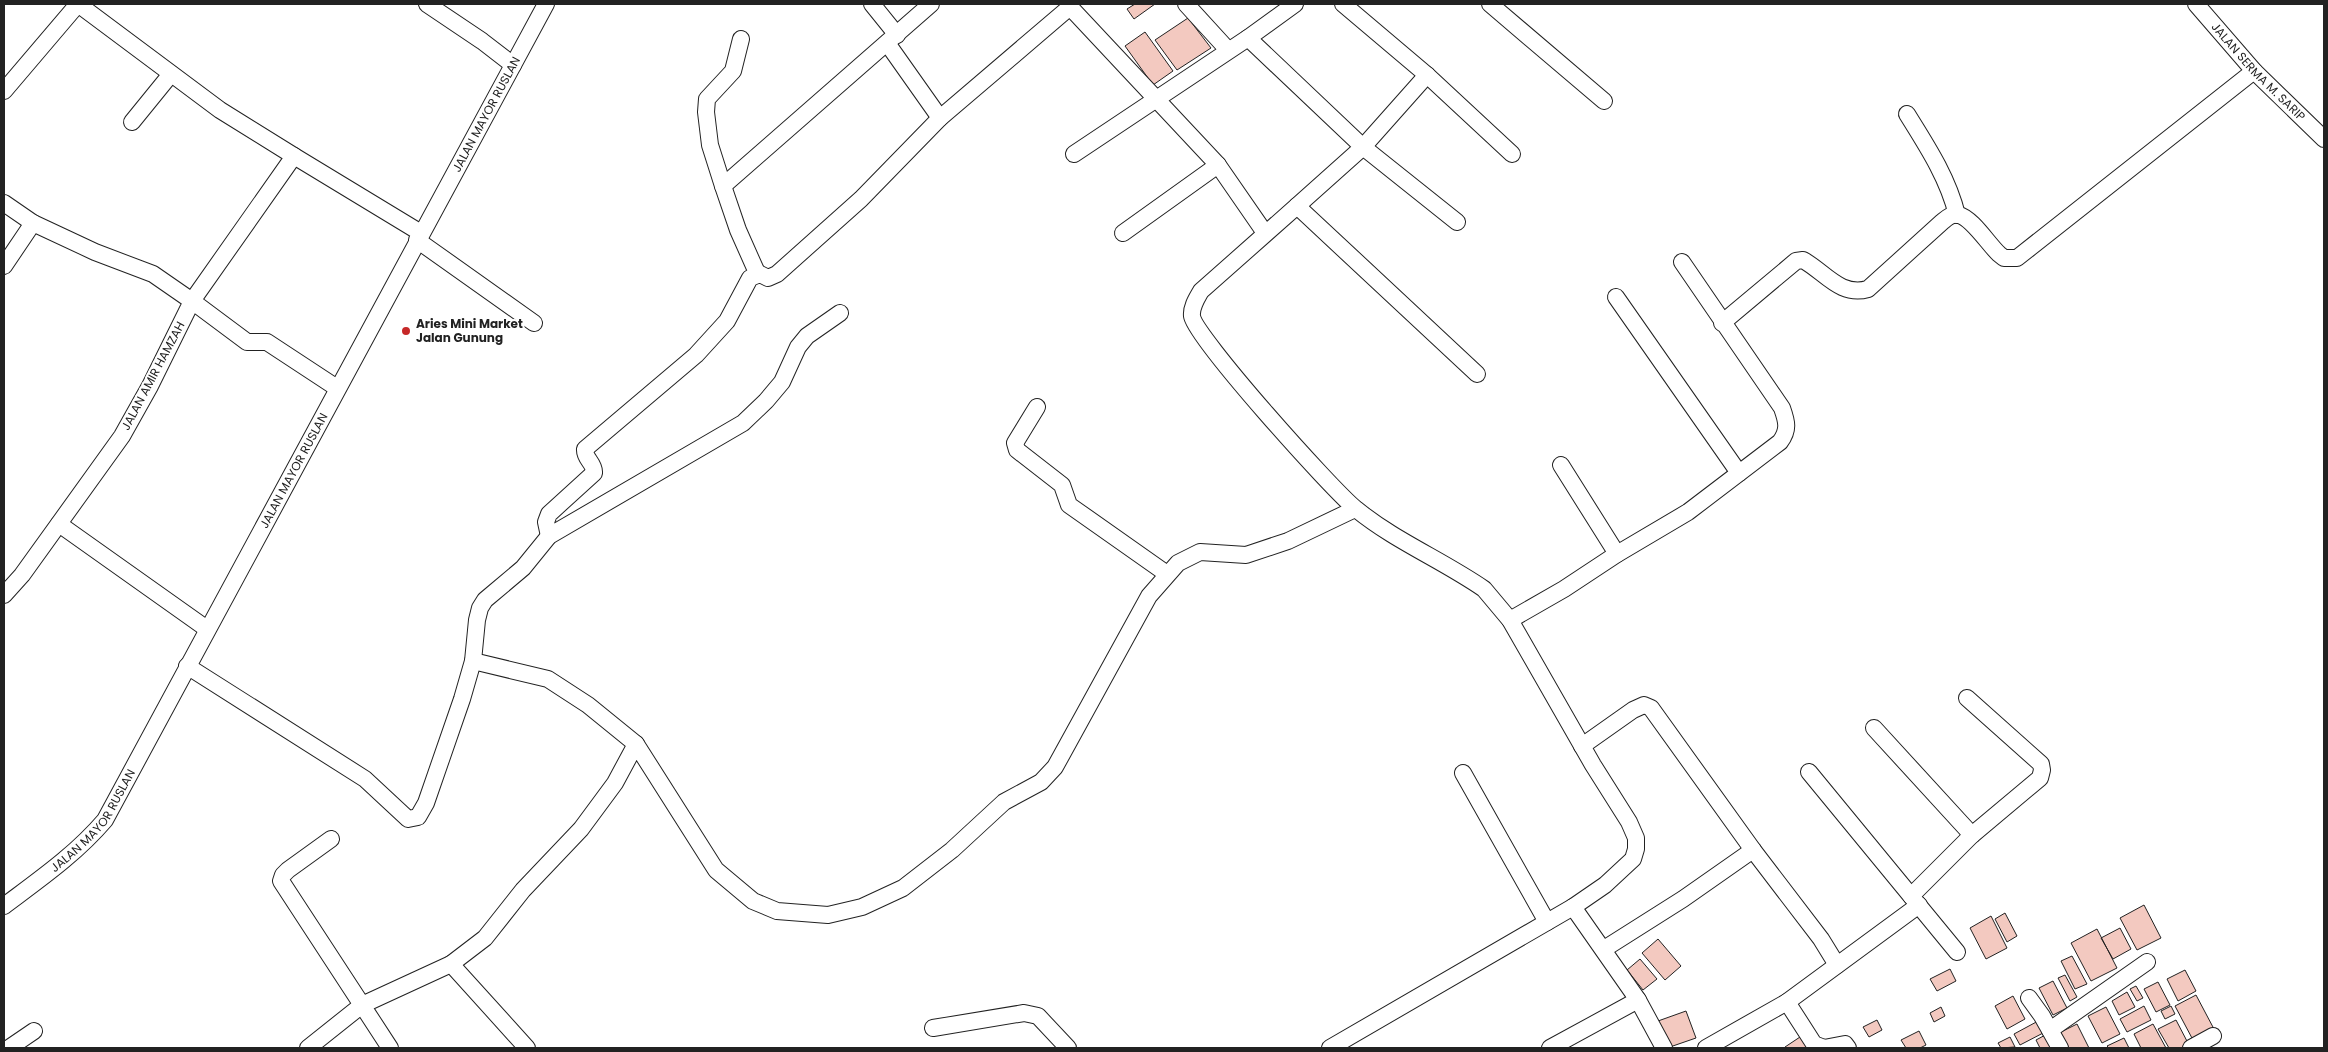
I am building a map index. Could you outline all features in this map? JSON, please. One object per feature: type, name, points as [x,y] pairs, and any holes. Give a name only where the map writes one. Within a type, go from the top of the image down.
[{"type":"street","points":[[4,91],[78,4],[220,110],[419,237],[534,323]]},
{"type":"street","points":[[427,4],[482,41],[513,65]]},
{"type":"street","name":"JALAN MAYOR RUSLAN","points":[[4,906],[67,859],[105,820],[206,628],[546,4]]},
{"type":"street","points":[[872,4],[940,118]]},
{"type":"street","points":[[723,186],[931,4]]},
{"type":"street","points":[[1186,4],[1228,50]]},
{"type":"street","points":[[1074,154],[1157,100],[1295,4]]},
{"type":"street","points":[[1343,4],[1427,75],[1512,154]]},
{"type":"street","points":[[1490,4],[1604,100]]},
{"type":"street","name":"JALAN SERMA M. SARIP","points":[[2196,4],[2254,71],[2324,139]]},
{"type":"street","points":[[549,536],[546,522],[549,514],[594,473],[594,467],[586,456],[585,448],[696,355],[727,321],[750,278],[758,275],[768,278],[777,274],[861,199],[940,118],[1070,7],[1218,165],[1265,233]]},
{"type":"street","points":[[1248,38],[1363,146],[1456,222]]},
{"type":"street","points":[[741,39],[733,71],[711,93],[706,104],[710,145],[738,230],[758,275]]},
{"type":"street","points":[[1722,323],[1796,261],[1803,260],[1811,264],[1834,283],[1846,289],[1860,291],[1868,289],[1950,216],[1957,215],[1967,219],[2004,258],[2017,258],[2254,71]]},
{"type":"street","points":[[132,122],[171,74]]},
{"type":"street","points":[[1330,1048],[1573,907],[1612,879],[1633,859],[1636,849],[1636,838],[1628,822],[1510,620],[1484,589],[1441,561],[1408,545],[1355,509],[1334,490],[1244,387],[1194,322],[1192,316],[1194,304],[1201,291],[1363,146],[1427,75]]},
{"type":"street","points":[[1907,114],[1931,152],[1953,198],[1957,215]]},
{"type":"street","name":"JALAN AMIR HAMZAH","points":[[5,591],[59,524],[122,436],[150,386],[192,301],[294,156]]},
{"type":"street","points":[[1123,233],[1218,165]]},
{"type":"street","points":[[4,203],[32,223],[95,252],[153,274],[247,342],[267,342],[337,388]]},
{"type":"street","points":[[1297,206],[1477,374]]},
{"type":"street","points":[[4,266],[32,223]]},
{"type":"street","points":[[1510,620],[1564,589],[1617,554],[1688,512],[1780,442],[1787,433],[1788,422],[1782,408],[1682,262]]},
{"type":"street","points":[[1616,297],[1739,473]]},
{"type":"street","points":[[187,666],[365,779],[408,819],[414,819],[423,812],[473,661],[480,608],[485,600],[524,568],[549,536],[744,423],[782,382],[798,347],[807,336],[840,313]]},
{"type":"street","points":[[1037,407],[1015,443],[1017,450],[1062,484],[1069,504],[1167,574]]},
{"type":"street","points":[[1561,465],[1617,554]]},
{"type":"street","points":[[473,661],[548,679],[588,704],[636,744],[716,870],[753,901],[777,911],[828,915],[862,907],[902,888],[952,850],[1004,802],[1041,782],[1055,767],[1149,596],[1178,563],[1200,552],[1246,555],[1288,541],[1355,509]]},
{"type":"street","points":[[59,524],[206,628]]},
{"type":"street","points":[[1706,1048],[1787,1002],[1837,965],[1915,900],[1972,835],[2040,778],[2042,770],[2040,764],[1967,698]]},
{"type":"street","points":[[1582,746],[1633,710],[1644,705],[1651,708],[1753,850],[1821,939],[1837,965]]},
{"type":"street","points":[[1874,728],[1972,835]]},
{"type":"street","points":[[308,1048],[362,1005],[451,964],[485,938],[523,890],[581,829],[615,783],[636,744]]},
{"type":"street","points":[[1809,772],[1957,952]]},
{"type":"street","points":[[1463,773],[1547,922]]},
{"type":"street","points":[[331,839],[288,870],[283,875],[281,881],[390,1048]]},
{"type":"street","points":[[1604,949],[1683,899],[1753,850]]},
{"type":"street","points":[[1573,907],[1638,1000],[1664,1048]]},
{"type":"street","points":[[2050,1030],[2147,962]]},
{"type":"street","points":[[451,964],[527,1048]]},
{"type":"street","points":[[2028,998],[2060,1048]]},
{"type":"street","points":[[1550,1048],[1638,1000]]},
{"type":"street","points":[[1787,1002],[1814,1044],[1824,1048],[1845,1044],[1848,1048]]},
{"type":"street","points":[[933,1028],[1024,1013],[1038,1016],[1068,1048]]},
{"type":"street","points":[[9,1048],[34,1031]]},
{"type":"street","points":[[2191,1048],[2214,1036]]},
{"type":"building","points":[[1135,4],[1155,4],[1134,19],[1127,9]]},
{"type":"building","points":[[1188,18],[1211,48],[1177,70],[1155,40]]},
{"type":"building","points":[[1145,32],[1173,71],[1153,85],[1125,46]]},
{"type":"building","points":[[2144,905],[2161,938],[2137,950],[2120,918]]},
{"type":"building","points":[[2005,913],[2017,936],[2007,942],[1995,919]]},
{"type":"building","points":[[1991,916],[2007,948],[1986,959],[1970,928]]},
{"type":"building","points":[[2120,928],[2131,949],[2113,959],[2101,938]]},
{"type":"building","points":[[2097,929],[2117,968],[2091,981],[2071,943]]},
{"type":"building","points":[[1658,939],[1681,966],[1665,980],[1642,953]]},
{"type":"building","points":[[2072,956],[2087,984],[2075,989],[2061,961]]},
{"type":"building","points":[[1640,959],[1657,979],[1643,990],[1627,970]]},
{"type":"building","points":[[1950,969],[1956,981],[1937,991],[1930,979]]},
{"type":"building","points":[[2185,970],[2196,991],[2178,1001],[2167,979]]},
{"type":"building","points":[[2065,975],[2077,997],[2070,1001],[2058,978]]},
{"type":"building","points":[[2053,981],[2067,1008],[2053,1015],[2039,988]]},
{"type":"building","points":[[2158,982],[2170,1005],[2156,1012],[2144,989]]},
{"type":"building","points":[[2136,986],[2143,998],[2137,1001],[2130,989]]},
{"type":"building","points":[[2127,992],[2135,1007],[2119,1015],[2112,1001]]},
{"type":"building","points":[[2196,995],[2214,1029],[2193,1040],[2175,1006]]},
{"type":"building","points":[[2013,996],[2025,1019],[2007,1029],[1995,1006]]},
{"type":"building","points":[[2144,1006],[2151,1020],[2127,1032],[2120,1019]]},
{"type":"building","points":[[2171,1006],[2175,1014],[2165,1019],[2161,1011]]},
{"type":"building","points":[[1941,1007],[1945,1016],[1934,1022],[1930,1013]]},
{"type":"building","points":[[2106,1007],[2120,1034],[2102,1043],[2088,1016]]},
{"type":"building","points":[[1686,1011],[1696,1038],[1667,1048],[1658,1021]]},
{"type":"building","points":[[1877,1020],[1882,1030],[1869,1037],[1863,1027]]},
{"type":"building","points":[[2040,1020],[2047,1031],[2020,1045],[2014,1034]]},
{"type":"building","points":[[2176,1020],[2189,1045],[2183,1048],[2169,1048],[2158,1029]]},
{"type":"building","points":[[2077,1024],[2089,1048],[2067,1048],[2059,1033]]},
{"type":"building","points":[[2153,1024],[2166,1048],[2141,1048],[2134,1034]]},
{"type":"building","points":[[1919,1031],[1926,1045],[1920,1048],[1906,1048],[1901,1040]]},
{"type":"building","points":[[2049,1033],[2057,1048],[2040,1048],[2036,1040]]},
{"type":"building","points":[[1803,1035],[1811,1048],[1785,1047]]},
{"type":"building","points":[[2010,1037],[2015,1047],[2001,1048],[1998,1043]]},
{"type":"building","points":[[2124,1038],[2129,1048],[2109,1048],[2107,1046]]},
{"type":"place","name":"Aries Mini Market Jalan Gunung","points":[[406,331]]}]
